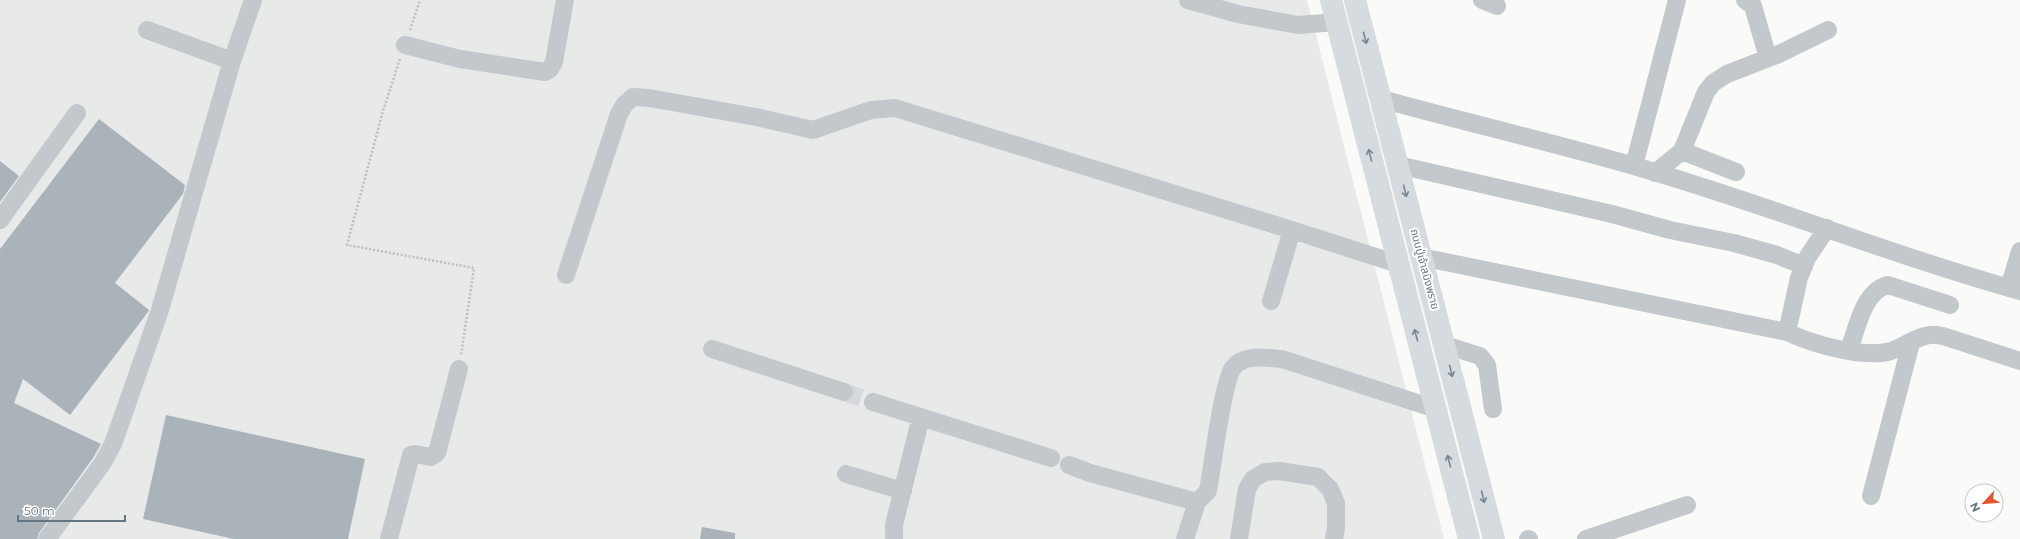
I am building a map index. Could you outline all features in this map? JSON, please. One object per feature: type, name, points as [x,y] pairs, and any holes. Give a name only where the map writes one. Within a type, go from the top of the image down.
[{"type":"main road","points":[[1332,0],[1469,539]]},
{"type":"main road","points":[[1337,22],[1357,8]]},
{"type":"main road","name":"ถนนปู่เจ้าสมิงพราย","points":[[1357,8],[1494,539]]},
{"type":"street","points":[[47,539],[102,464],[113,444],[160,310],[232,61],[253,0]]},
{"type":"street","points":[[405,46],[460,59],[545,72],[550,69],[554,62],[564,0]]},
{"type":"street","points":[[1188,0],[1238,14],[1298,25],[1337,22]]},
{"type":"street","points":[[1634,166],[1677,0]]},
{"type":"street","points":[[1745,0],[1753,6],[1768,58]]},
{"type":"street","points":[[147,30],[232,61]]},
{"type":"street","points":[[1655,173],[1682,151],[1706,92],[1713,83],[1727,74],[1768,58],[1828,30]]},
{"type":"street","points":[[566,275],[619,114],[625,104],[633,97],[649,98],[741,114],[813,130],[871,110],[895,108],[1398,264]]},
{"type":"street","points":[[1381,99],[1634,166],[1826,228],[1959,274],[2015,290],[2020,251]]},
{"type":"street","points":[[0,220],[77,113]]},
{"type":"street","points":[[1682,151],[1736,172]]},
{"type":"street","points":[[1398,165],[1612,214],[1670,230],[1734,243],[1777,255],[1804,266]]},
{"type":"street","points":[[1787,332],[1799,278],[1807,258],[1826,228]]},
{"type":"street","points":[[1271,301],[1292,230]]},
{"type":"street","points":[[1421,256],[1787,332],[1806,342],[1849,350],[1870,353],[1890,351],[1931,334],[1944,336],[2020,362]]},
{"type":"street","points":[[1849,350],[1871,294],[1880,287],[1888,285],[1950,305]]},
{"type":"street","points":[[1871,496],[1911,343]]},
{"type":"street","points":[[1445,345],[1480,356],[1486,366],[1493,409]]},
{"type":"street","points":[[712,350],[844,392]]},
{"type":"street","points":[[1186,539],[1197,502],[1208,491],[1226,386],[1233,368],[1242,361],[1256,357],[1282,359],[1436,409]]},
{"type":"street","points":[[389,539],[411,455],[415,454],[431,457],[437,453],[459,369]]},
{"type":"street","points":[[873,402],[1051,458]]},
{"type":"street","points":[[894,539],[894,525],[922,417]]},
{"type":"street","points":[[1069,465],[1090,473],[1197,502]]},
{"type":"street","points":[[1239,539],[1247,489],[1253,479],[1265,472],[1279,471],[1318,478],[1330,489],[1336,503],[1336,528],[1334,539]]},
{"type":"street","points":[[846,474],[903,491]]},
{"type":"street","points":[[1586,539],[1687,505]]},
{"type":"path","points":[[420,0],[383,111],[347,245],[474,268],[459,369]]},
{"type":"shaded area","points":[[0,0],[1307,0],[1444,539],[0,539]]},
{"type":"building","points":[[99,119],[185,185],[183,194],[115,283],[149,310],[148,312],[70,415],[23,379],[14,403],[101,444],[93,458],[39,533],[37,539],[0,539],[0,249]]},
{"type":"building","points":[[0,161],[19,176],[0,202]]},
{"type":"building","points":[[166,415],[365,459],[348,539],[234,539],[143,519]]},
{"type":"building","points":[[702,527],[735,533],[735,539],[700,539]]},
{"type":"tunnel","points":[[844,392],[873,402]]}]
